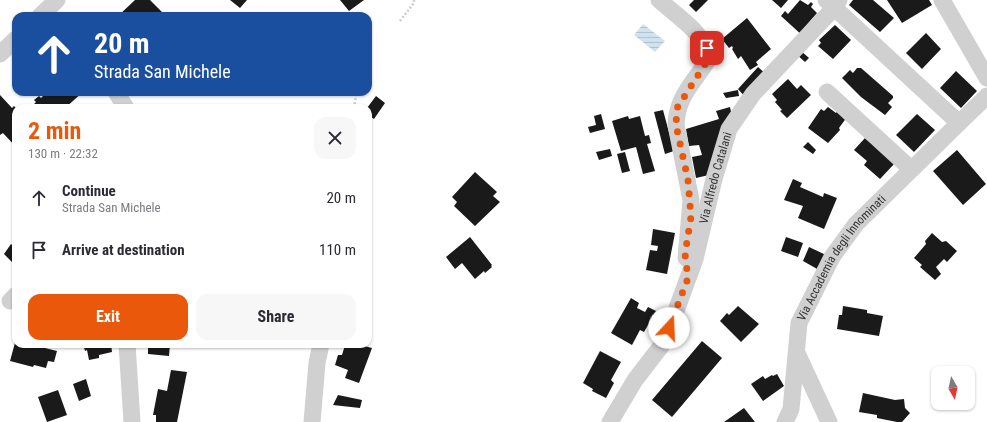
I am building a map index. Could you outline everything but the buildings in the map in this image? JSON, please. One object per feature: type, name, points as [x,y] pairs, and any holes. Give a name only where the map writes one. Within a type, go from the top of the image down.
[{"type":"street","points":[[659,0],[697,34],[707,48],[709,58],[677,108],[676,125],[691,200],[691,217],[685,254],[688,278]]},
{"type":"street","points":[[942,0],[987,78]]},
{"type":"street","points":[[833,3],[959,123]]},
{"type":"street","name":"Via Alfredo Catalani","points":[[610,422],[635,380],[665,341],[695,259],[720,154],[729,129],[753,94],[833,3]]},
{"type":"street","points":[[0,54],[12,43]]},
{"type":"street","points":[[827,92],[911,169]]},
{"type":"street","name":"Via Accademia degli Innominati","points":[[785,422],[791,409],[799,323],[832,257],[856,224],[987,96]]},
{"type":"street","points":[[127,348],[132,422]]},
{"type":"street","points":[[312,422],[317,363],[320,348]]},
{"type":"street","points":[[796,350],[829,422]]},
{"type":"path","points":[[400,21],[414,3],[414,0]]},
{"type":"water","points":[[643,24],[665,41],[655,52],[634,35]]},
{"type":"route","points":[[669,328],[688,278],[685,254],[691,217],[691,200],[688,180],[676,125],[677,108],[709,58],[707,48]]}]
